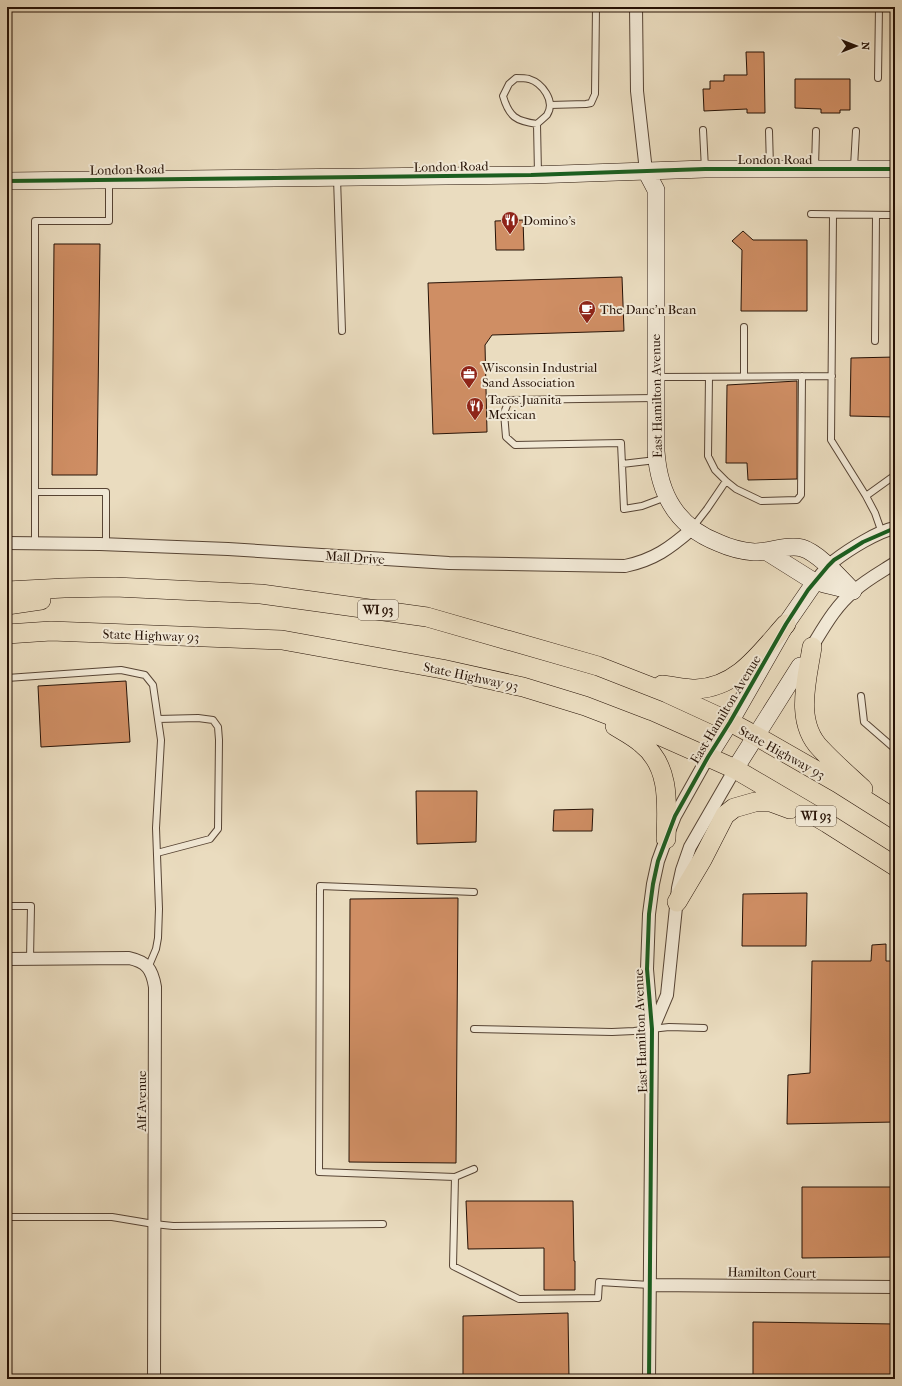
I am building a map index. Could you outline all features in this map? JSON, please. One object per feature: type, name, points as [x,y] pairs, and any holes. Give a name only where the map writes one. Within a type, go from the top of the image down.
[{"type":"main road","points":[[7,605],[115,587]]},
{"type":"main road","name":"State Highway 93","points":[[7,591],[115,587],[261,594],[427,617],[598,666],[667,693],[730,722],[756,736],[838,783],[895,819]]},
{"type":"main road","points":[[638,682],[695,689],[706,688],[729,681],[747,668],[786,624]]},
{"type":"main road","name":"State Highway 93","points":[[7,634],[51,631],[282,640],[442,669],[523,687],[585,706],[645,729],[734,769],[827,823],[895,866]]},
{"type":"main road","points":[[812,647],[804,700],[806,722],[811,735],[820,748],[895,819]]},
{"type":"main road","points":[[585,706],[641,743],[656,760],[665,782],[667,794],[666,839]]},
{"type":"main road","points":[[677,902],[702,860],[725,815],[734,808],[756,802],[771,802],[827,823]]},
{"type":"street","name":"East Hamilton Avenue","points":[[636,7],[637,91],[646,171],[656,190],[657,460],[666,497],[677,515],[692,529],[714,541],[734,549],[748,551],[767,552],[793,547],[801,548],[811,552],[828,566],[853,591],[831,616],[734,769],[690,847],[682,870],[677,902],[667,995],[652,1029]]},
{"type":"street","name":"London Road","points":[[8,186],[109,179],[538,174],[705,169],[895,169]]},
{"type":"street","points":[[895,528],[849,550],[828,566],[815,582],[853,591],[895,563]]},
{"type":"street","name":"Mall Drive","points":[[7,543],[106,544],[228,548],[449,563],[625,566],[641,563],[657,555],[675,544],[692,529]]},
{"type":"street","name":"East Hamilton Avenue","points":[[649,1379],[652,1029],[648,969],[652,884],[658,861],[675,816],[786,624],[815,582],[767,552]]},
{"type":"street","points":[[7,959],[129,958],[140,961],[148,968]]},
{"type":"street","name":"Alf Avenue","points":[[148,968],[153,976],[155,987],[154,1379]]},
{"type":"street","name":"Hamilton Court","points":[[650,1285],[895,1287]]},
{"type":"lane","points":[[550,105],[586,104],[591,103],[594,99],[596,7]]},
{"type":"lane","points":[[878,78],[879,7]]},
{"type":"lane","points":[[537,124],[524,122],[513,116],[507,108],[503,96],[509,84],[516,78],[528,79],[540,84],[546,93],[550,105],[547,114],[537,124],[538,174]]},
{"type":"lane","points":[[704,130],[705,169]]},
{"type":"lane","points":[[769,131],[770,169]]},
{"type":"lane","points":[[814,169],[816,131]]},
{"type":"lane","points":[[854,169],[856,131]]},
{"type":"lane","points":[[337,177],[342,331]]},
{"type":"lane","points":[[34,544],[35,221],[109,221],[109,179]]},
{"type":"lane","points":[[811,214],[895,215]]},
{"type":"lane","points":[[833,215],[831,440],[866,496],[875,513],[882,533]]},
{"type":"lane","points":[[875,341],[876,215]]},
{"type":"lane","points":[[744,327],[744,376]]},
{"type":"lane","points":[[708,377],[708,456],[715,470],[726,481],[736,489],[760,501],[797,500],[801,495],[802,376]]},
{"type":"lane","points":[[656,377],[832,376]]},
{"type":"lane","points":[[656,398],[509,400],[504,413],[506,437],[516,445],[622,442],[624,509],[642,506],[666,497]]},
{"type":"lane","points":[[622,464],[657,460]]},
{"type":"lane","points":[[866,496],[891,478],[895,478]]},
{"type":"lane","points":[[692,529],[726,481]]},
{"type":"lane","points":[[34,492],[106,492],[106,544]]},
{"type":"lane","points":[[7,678],[121,670],[145,675],[153,685],[161,740],[156,828],[159,909],[156,950],[148,968]]},
{"type":"lane","points":[[861,696],[864,722],[895,749]]},
{"type":"lane","points":[[157,853],[210,839],[218,829],[219,740],[218,727],[213,720],[198,718],[158,719]]},
{"type":"lane","points":[[474,892],[320,886],[319,1172],[455,1177],[474,1169]]},
{"type":"lane","points":[[7,906],[31,906],[30,959]]},
{"type":"lane","points":[[474,1029],[612,1032],[669,1027],[704,1028]]},
{"type":"lane","points":[[455,1177],[453,1266],[519,1299],[598,1298],[598,1282],[650,1285]]},
{"type":"lane","points":[[7,1217],[112,1217],[172,1226],[383,1224]]},
{"type":"building","points":[[746,52],[764,52],[765,113],[747,113],[747,109],[704,111],[703,89],[710,89],[710,81],[724,81],[724,75],[747,75]]},
{"type":"building","points":[[795,79],[850,79],[850,110],[840,110],[840,113],[821,113],[821,109],[795,108]]},
{"type":"building","name":"Domino's","points":[[523,220],[524,250],[496,250],[495,221]]},
{"type":"building","points":[[743,231],[753,240],[807,240],[807,311],[741,311],[742,250],[732,241]]},
{"type":"building","points":[[54,244],[100,244],[97,475],[52,475]]},
{"type":"building","points":[[622,277],[624,331],[492,335],[485,345],[487,432],[433,434],[428,283]]},
{"type":"building","points":[[895,357],[895,417],[850,416],[851,358]]},
{"type":"building","points":[[797,381],[797,479],[748,480],[747,463],[726,463],[727,385]]},
{"type":"building","points":[[126,681],[130,742],[41,747],[38,686]]},
{"type":"building","points":[[416,791],[477,791],[476,842],[417,844]]},
{"type":"building","points":[[593,809],[592,831],[553,831],[554,810]]},
{"type":"building","points":[[807,893],[806,946],[742,946],[743,894]]},
{"type":"building","points":[[458,898],[456,1163],[349,1162],[350,899]]},
{"type":"building","points":[[886,944],[886,961],[895,961],[895,1122],[787,1124],[788,1075],[810,1073],[812,961],[871,961],[872,945]]},
{"type":"building","points":[[802,1187],[895,1187],[895,1257],[802,1258]]},
{"type":"building","points":[[466,1201],[573,1201],[575,1290],[544,1290],[544,1248],[468,1249]]},
{"type":"building","points":[[568,1313],[569,1379],[463,1379],[463,1316]]},
{"type":"building","points":[[753,1322],[895,1324],[895,1379],[753,1379]]},
{"type":"cycle path","points":[[7,181],[531,175],[705,169],[895,169]]},
{"type":"cycle path","points":[[649,1379],[652,1029],[647,969],[649,914],[658,861],[675,816],[786,624],[808,590],[834,560],[863,542],[895,528]]},
{"type":"place","name":"Domino's","points":[[510,235]]},
{"type":"place","name":"The Danc'n Bean","points":[[587,324]]},
{"type":"place","name":"Wisconsin Industrial Sand Association","points":[[469,389]]},
{"type":"place","name":"Tacos Juanita Mexican","points":[[475,421]]}]
